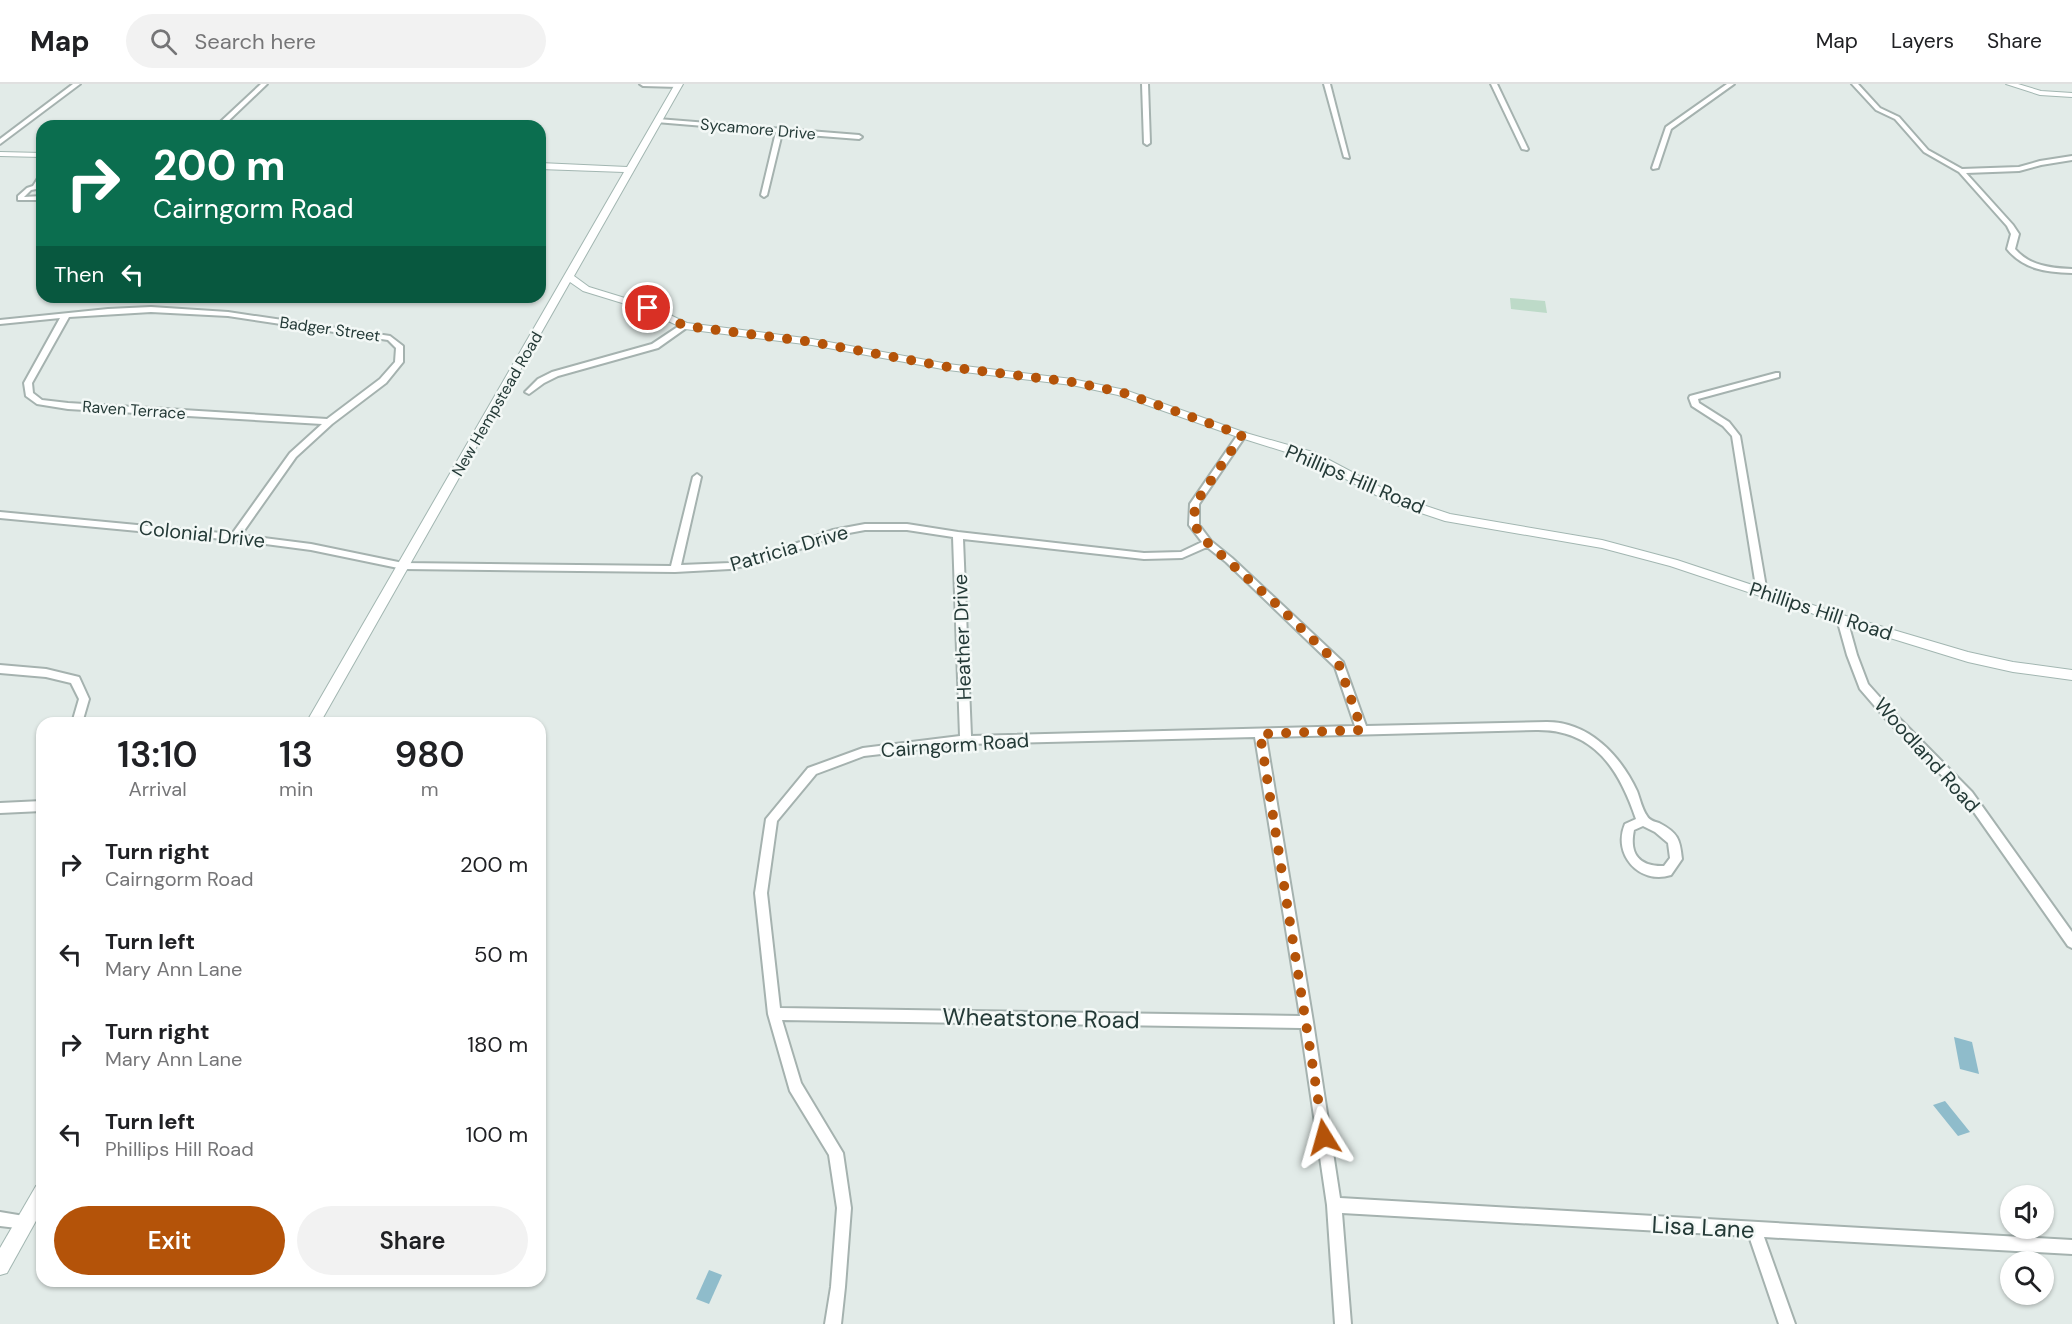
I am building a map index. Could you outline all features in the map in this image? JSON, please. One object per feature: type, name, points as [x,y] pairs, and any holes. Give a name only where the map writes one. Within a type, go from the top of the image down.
[{"type":"street","points":[[0,142],[77,84]]},
{"type":"street","points":[[225,120],[264,84]]},
{"type":"street","points":[[643,84],[679,85]]},
{"type":"street","points":[[1145,84],[1147,143]]},
{"type":"street","points":[[1328,84],[1347,157]]},
{"type":"street","points":[[1494,84],[1525,149]]},
{"type":"street","points":[[1655,168],[1668,128],[1731,84]]},
{"type":"street","points":[[1855,84],[1878,110],[1897,118],[1926,151],[1961,171],[2010,225],[2015,234],[2011,249],[2018,258],[2032,266],[2072,271]]},
{"type":"street","points":[[2010,84],[2040,93],[2072,95]]},
{"type":"street","name":"New Hempstead Road","points":[[316,717],[679,85]]},
{"type":"street","name":"Sycamore Drive","points":[[658,121],[859,137]]},
{"type":"street","points":[[764,195],[779,131]]},
{"type":"street","points":[[0,154],[36,155]]},
{"type":"street","points":[[1961,171],[2019,169],[2072,158]]},
{"type":"street","points":[[546,166],[631,170]]},
{"type":"street","points":[[36,188],[23,193],[20,199],[36,198]]},
{"type":"street","name":"Phillips Hill Road","points":[[570,278],[586,289],[648,308],[685,326],[812,342],[948,367],[1072,382],[1121,392],[1242,435],[1312,456],[1395,500],[1449,518],[1602,544],[1672,563],[1842,619],[1968,657],[2013,667],[2072,675]]},
{"type":"street","name":"Badger Street","points":[[0,321],[65,317],[127,309],[175,310],[217,313],[390,338],[400,348],[399,362],[383,381],[329,422],[293,455],[234,537]]},
{"type":"street","name":"Raven Terrace","points":[[65,317],[28,382],[29,394],[40,402],[68,406],[329,422]]},
{"type":"street","points":[[528,392],[540,381],[555,374],[655,346],[685,326]]},
{"type":"street","points":[[1762,593],[1736,436],[1726,424],[1695,404],[1693,398],[1776,375]]},
{"type":"street","points":[[1242,435],[1195,504],[1194,525],[1208,543],[1229,560],[1339,665],[1362,730]]},
{"type":"street","points":[[675,569],[698,477]]},
{"type":"street","name":"Colonial Drive","points":[[2,517],[234,537],[311,547],[403,566]]},
{"type":"street","name":"Patricia Drive","points":[[403,566],[675,569],[730,566],[753,561],[836,532],[865,527],[907,527],[1144,556],[1182,555],[1208,543]]},
{"type":"street","name":"Heather Drive","points":[[958,535],[966,740]]},
{"type":"street","name":"Woodland Road","points":[[1842,619],[1864,686],[1889,715],[1968,795],[2072,942]]},
{"type":"street","points":[[0,669],[46,673],[75,680],[84,699],[79,717]]},
{"type":"street","name":"Cairngorm Road","points":[[833,1324],[844,1208],[836,1153],[795,1086],[774,1014],[761,893],[772,819],[812,771],[863,752],[966,740],[1563,727],[1588,738],[1614,759],[1632,787],[1643,821]]},
{"type":"street","points":[[1260,734],[1334,1205],[1344,1324]]},
{"type":"street","points":[[0,808],[36,806]]},
{"type":"street","points":[[1643,821],[1659,829],[1674,842],[1676,859],[1667,871],[1648,871],[1629,858],[1624,840],[1629,827],[1643,821]]},
{"type":"street","name":"Wheatstone Road","points":[[774,1014],[1307,1022]]},
{"type":"street","points":[[0,1266],[36,1203]]},
{"type":"street","name":"Lisa Lane","points":[[1334,1205],[2072,1246]]},
{"type":"street","points":[[0,1219],[25,1222]]},
{"type":"street","points":[[1754,1230],[1787,1324]]},
{"type":"green space","points":[[1510,298],[1545,301],[1547,313],[1511,309]]},
{"type":"water","points":[[1954,1037],[1972,1042],[1979,1074],[1960,1069]]},
{"type":"water","points":[[1945,1101],[1970,1132],[1958,1136],[1933,1105]]},
{"type":"water","points":[[709,1270],[722,1275],[709,1304],[696,1299]]},
{"type":"route","points":[[648,308],[685,326],[812,342],[948,367],[1072,382],[1121,392],[1242,435],[1195,504],[1194,525],[1208,543],[1229,560],[1339,665],[1362,730],[1260,734],[1324,1137]]}]
